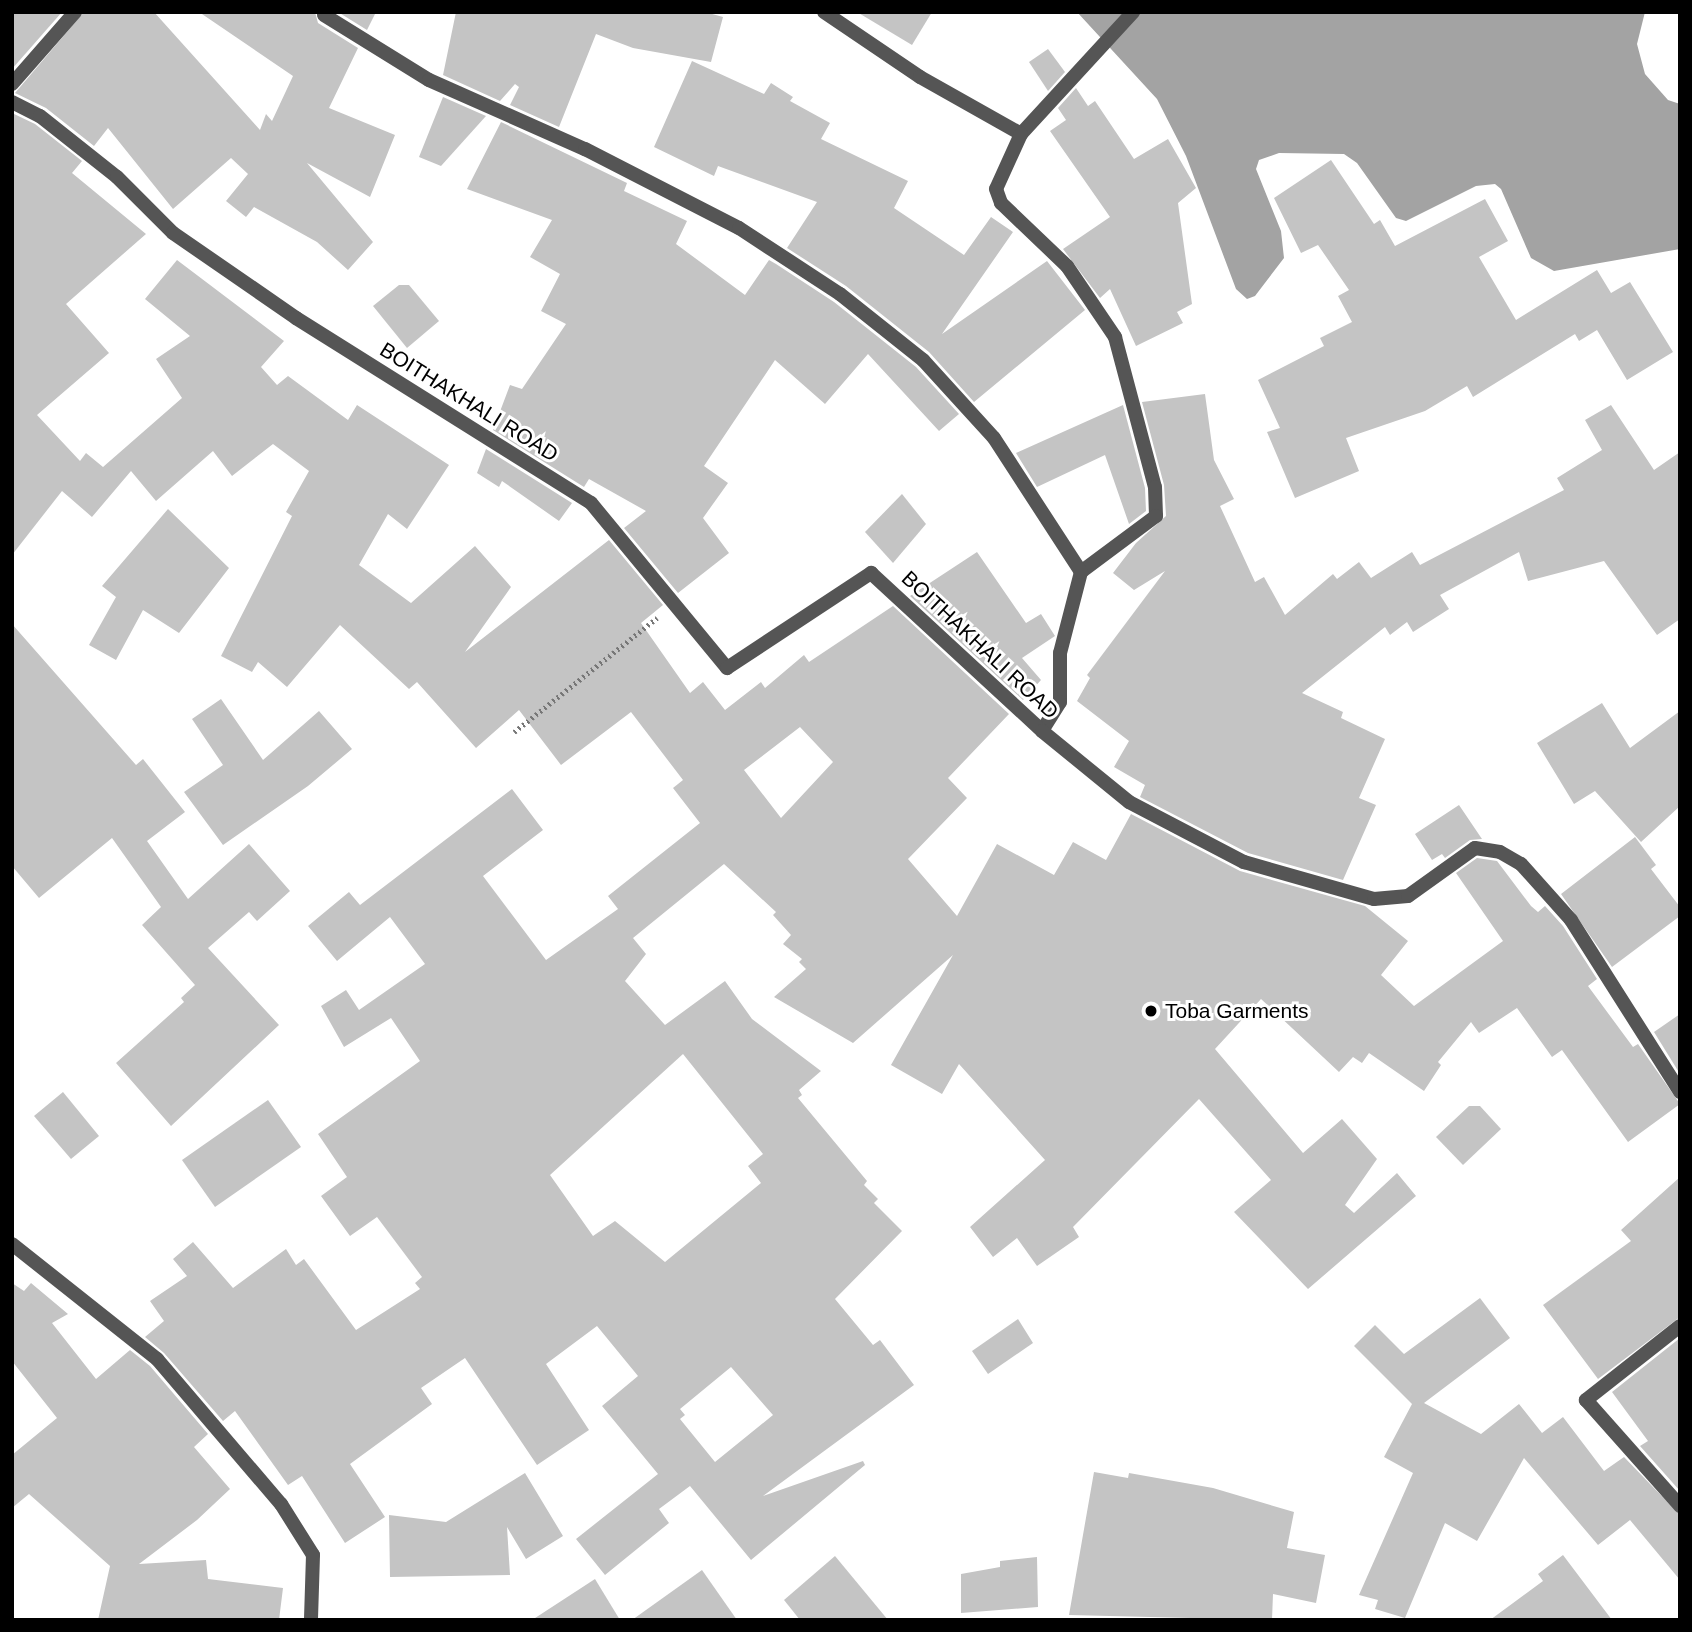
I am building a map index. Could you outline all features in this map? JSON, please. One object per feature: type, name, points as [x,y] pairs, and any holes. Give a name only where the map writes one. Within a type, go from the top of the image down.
[{"type":"street","points":[[12,84],[75,12]]},
{"type":"street","points":[[824,12],[920,77],[1021,134]]},
{"type":"street","points":[[1042,731],[1060,702],[1060,653],[1081,572],[1156,516],[1155,487],[1115,337],[1068,266],[1001,203],[996,189],[1021,134],[1133,12]]},
{"type":"street","points":[[324,15],[429,80],[585,149],[739,228],[840,294],[923,360],[994,438],[1081,572]]},
{"type":"street","name":"BOITHAKHALI ROAD","points":[[12,102],[40,116],[117,177],[173,233],[273,303],[591,503],[726,668],[871,573],[1042,731],[1129,802],[1244,862],[1374,899],[1408,896],[1475,848],[1500,852],[1521,864],[1571,920],[1680,1093]]},
{"type":"street","points":[[12,1244],[157,1359],[281,1504],[313,1555],[311,1620]]},
{"type":"street","points":[[1680,1326],[1586,1400],[1680,1506]]},
{"type":"path","points":[[514,732],[674,604]]},
{"type":"shaded area","points":[[1077,12],[1645,12],[1637,44],[1645,74],[1668,100],[1680,104],[1680,249],[1554,271],[1531,258],[1501,189],[1495,184],[1476,186],[1406,221],[1396,218],[1357,163],[1344,154],[1279,153],[1259,160],[1256,169],[1281,231],[1284,258],[1255,296],[1247,299],[1236,289],[1186,156],[1157,99]]},
{"type":"building","points":[[12,12],[62,12],[12,69]]},
{"type":"building","points":[[84,12],[154,12],[260,130],[266,114],[272,121],[293,76],[199,12],[315,12],[318,23],[358,48],[329,108],[395,135],[370,197],[307,163],[373,242],[348,270],[317,242],[254,207],[246,217],[226,201],[248,174],[231,158],[173,209],[108,128],[94,146],[46,108],[15,93]]},
{"type":"building","points":[[338,12],[376,12],[367,30]]},
{"type":"building","points":[[456,12],[705,12],[723,17],[711,62],[633,48],[596,34],[559,127],[510,105],[519,87],[515,84],[500,101],[443,75]]},
{"type":"building","points":[[857,12],[932,12],[912,45]]},
{"type":"building","points":[[1048,49],[1065,72],[1048,91],[1029,62]]},
{"type":"building","points":[[692,61],[764,94],[771,83],[793,97],[790,101],[830,123],[821,139],[908,181],[894,208],[964,255],[991,217],[1013,232],[942,334],[1047,261],[1085,310],[974,402],[929,352],[846,286],[787,248],[817,202],[718,166],[714,176],[654,147]]},
{"type":"building","points":[[1076,88],[1088,106],[1095,101],[1134,159],[1168,139],[1196,188],[1178,203],[1192,304],[1177,312],[1183,323],[1136,346],[1110,289],[1100,298],[1063,249],[1110,217],[1050,131],[1066,120],[1058,108]]},
{"type":"building","points":[[443,97],[486,116],[441,166],[419,157]]},
{"type":"building","points":[[12,113],[35,124],[82,161],[72,173],[146,234],[66,304],[109,353],[37,415],[80,461],[86,453],[103,467],[182,398],[156,359],[190,336],[145,299],[177,260],[284,341],[261,367],[277,385],[288,376],[348,420],[357,405],[449,465],[407,529],[388,514],[359,565],[411,603],[475,546],[511,587],[465,652],[609,540],[663,605],[641,623],[690,693],[703,682],[725,710],[761,682],[765,688],[804,655],[809,662],[893,606],[1009,714],[948,778],[967,798],[908,859],[957,916],[997,844],[1054,875],[1073,842],[1106,860],[1131,814],[1240,871],[1365,906],[1408,941],[1381,975],[1414,1006],[1503,941],[1456,873],[1477,858],[1497,861],[1531,906],[1538,912],[1545,906],[1563,926],[1597,979],[1588,986],[1633,1047],[1638,1044],[1680,1104],[1628,1142],[1562,1050],[1552,1057],[1517,1008],[1479,1033],[1471,1022],[1438,1062],[1441,1065],[1424,1091],[1369,1053],[1362,1063],[1353,1057],[1339,1072],[1261,999],[1215,1049],[1303,1153],[1342,1119],[1377,1159],[1345,1205],[1354,1213],[1397,1173],[1416,1196],[1308,1289],[1234,1212],[1271,1180],[1199,1099],[1073,1227],[1079,1237],[1037,1266],[1017,1238],[993,1257],[970,1227],[1045,1160],[959,1064],[942,1094],[891,1065],[953,955],[853,1043],[774,997],[806,969],[799,962],[802,959],[783,944],[791,935],[773,915],[776,912],[724,864],[633,938],[646,954],[625,981],[665,1025],[725,981],[752,1019],[821,1071],[799,1090],[802,1095],[798,1098],[867,1181],[864,1185],[878,1199],[874,1203],[902,1231],[835,1299],[873,1345],[880,1340],[914,1385],[763,1496],[863,1461],[865,1465],[751,1560],[690,1486],[659,1509],[669,1523],[605,1575],[576,1539],[658,1474],[602,1406],[638,1376],[597,1326],[546,1364],[589,1430],[537,1465],[465,1358],[421,1388],[432,1404],[350,1464],[385,1517],[345,1543],[302,1476],[288,1485],[235,1411],[223,1421],[164,1353],[145,1337],[164,1321],[150,1301],[187,1276],[173,1259],[193,1242],[233,1288],[286,1249],[296,1265],[304,1259],[356,1330],[420,1289],[415,1283],[422,1277],[377,1217],[350,1236],[321,1196],[347,1177],[318,1134],[420,1061],[391,1018],[344,1047],[321,1006],[346,990],[359,1010],[425,964],[390,917],[337,961],[308,926],[349,892],[360,905],[512,789],[543,830],[483,876],[546,960],[618,909],[608,896],[700,823],[673,788],[683,780],[631,712],[561,765],[519,710],[476,748],[417,682],[409,689],[340,625],[287,687],[258,662],[252,672],[221,656],[292,516],[286,512],[309,471],[273,444],[232,476],[213,451],[156,501],[131,471],[92,517],[62,491],[12,555]],"holes":[[[800,727],[833,762],[781,818],[744,770]],[[683,1054],[763,1154],[748,1166],[761,1183],[665,1262],[615,1221],[593,1236],[550,1175]],[[731,1367],[773,1415],[715,1462],[680,1419],[685,1415],[680,1409]]]},
{"type":"building","points":[[501,122],[627,183],[624,191],[687,221],[676,244],[745,295],[769,260],[776,264],[834,302],[916,367],[959,414],[939,431],[868,354],[825,404],[775,360],[704,466],[728,483],[703,518],[729,553],[678,593],[624,528],[646,511],[589,479],[584,487],[493,430],[510,385],[522,389],[566,324],[541,311],[560,274],[530,257],[552,220],[467,189]]},
{"type":"building","points":[[1331,160],[1374,224],[1380,220],[1395,246],[1485,199],[1508,241],[1479,257],[1516,320],[1597,270],[1611,293],[1630,282],[1673,352],[1627,380],[1597,330],[1579,341],[1575,334],[1473,397],[1467,386],[1425,411],[1346,438],[1359,471],[1295,498],[1267,432],[1280,428],[1258,380],[1324,346],[1320,338],[1352,322],[1338,296],[1349,290],[1318,245],[1301,253],[1274,198]]},
{"type":"building","points":[[399,285],[409,285],[439,321],[407,348],[373,306]]},
{"type":"building","points":[[1205,394],[1214,460],[1234,499],[1220,506],[1255,582],[1264,577],[1285,615],[1333,574],[1337,579],[1359,562],[1371,578],[1412,552],[1420,565],[1564,490],[1557,478],[1602,450],[1585,420],[1611,405],[1654,470],[1680,452],[1680,619],[1657,635],[1604,561],[1528,581],[1519,552],[1440,595],[1449,609],[1413,632],[1407,622],[1390,635],[1385,627],[1302,693],[1343,712],[1341,718],[1385,739],[1359,798],[1376,805],[1343,880],[1248,853],[1140,797],[1145,785],[1114,767],[1129,741],[1077,701],[1090,678],[1087,675],[1165,571],[1134,590],[1113,573],[1136,543],[1166,516],[1164,485],[1142,402]]},
{"type":"building","points":[[1123,405],[1145,488],[1146,511],[1129,524],[1105,455],[1037,487],[1016,453]]},
{"type":"building","points":[[486,449],[572,503],[559,521],[502,481],[499,487],[477,473]]},
{"type":"building","points":[[902,494],[926,524],[893,563],[865,532]]},
{"type":"building","points":[[168,509],[229,568],[179,633],[143,610],[116,660],[89,645],[116,597],[102,586]]},
{"type":"building","points":[[977,552],[1026,623],[1041,614],[1055,636],[1022,658],[1041,680],[1023,700],[910,596]]},
{"type":"building","points":[[12,624],[136,765],[143,759],[185,812],[147,841],[188,899],[249,844],[290,891],[257,921],[249,912],[208,948],[279,1025],[171,1126],[116,1063],[184,1002],[181,998],[195,985],[142,925],[161,907],[112,838],[39,898],[12,866]]},
{"type":"building","points":[[221,699],[263,760],[319,711],[352,749],[308,786],[223,845],[184,792],[223,765],[192,719]]},
{"type":"building","points":[[1602,703],[1630,748],[1680,711],[1680,806],[1641,842],[1595,791],[1574,804],[1537,743]]},
{"type":"building","points":[[1459,805],[1482,839],[1470,840],[1445,858],[1442,854],[1432,860],[1415,834]]},
{"type":"building","points":[[1635,837],[1656,865],[1651,869],[1680,907],[1680,916],[1612,967],[1561,894]]},
{"type":"building","points":[[1680,1014],[1680,1074],[1654,1032]]},
{"type":"building","points":[[63,1092],[99,1136],[71,1159],[34,1116]]},
{"type":"building","points":[[268,1100],[301,1147],[215,1207],[182,1160]]},
{"type":"building","points":[[1469,1106],[1480,1106],[1501,1129],[1463,1165],[1436,1137]]},
{"type":"building","points":[[1680,1177],[1680,1317],[1598,1379],[1543,1305],[1631,1241],[1621,1230]]},
{"type":"building","points":[[12,1283],[24,1291],[31,1283],[68,1314],[52,1323],[96,1379],[130,1350],[150,1366],[208,1434],[194,1447],[230,1489],[197,1520],[139,1564],[206,1560],[208,1579],[283,1588],[279,1620],[98,1620],[110,1566],[29,1494],[12,1508],[12,1455],[57,1418],[12,1361]]},
{"type":"building","points":[[1480,1298],[1510,1338],[1424,1403],[1481,1434],[1519,1404],[1542,1433],[1563,1417],[1604,1471],[1624,1457],[1680,1515],[1680,1580],[1630,1520],[1598,1545],[1524,1458],[1477,1541],[1445,1523],[1405,1618],[1375,1609],[1378,1600],[1359,1595],[1413,1473],[1384,1457],[1412,1404],[1354,1346],[1375,1325],[1404,1354]]},
{"type":"building","points":[[1018,1319],[1033,1343],[988,1374],[972,1351]]},
{"type":"building","points":[[1680,1338],[1680,1491],[1640,1446],[1648,1441],[1612,1392]]},
{"type":"building","points":[[1094,1472],[1128,1478],[1129,1473],[1213,1488],[1294,1512],[1287,1548],[1325,1555],[1316,1603],[1273,1594],[1272,1620],[1069,1615]]},
{"type":"building","points":[[525,1473],[563,1536],[526,1559],[507,1527],[510,1575],[390,1577],[389,1515],[446,1522]]},
{"type":"building","points":[[1563,1555],[1612,1620],[1490,1620],[1543,1581],[1538,1574]]},
{"type":"building","points":[[835,1556],[888,1620],[800,1620],[784,1600]]},
{"type":"building","points":[[1037,1557],[1038,1607],[961,1613],[961,1574],[1000,1567],[1000,1561]]},
{"type":"building","points":[[702,1570],[737,1620],[632,1620]]},
{"type":"building","points":[[595,1579],[620,1620],[532,1620]]},
{"type":"place","name":"Toba Garments","points":[[1151,1011]]}]
